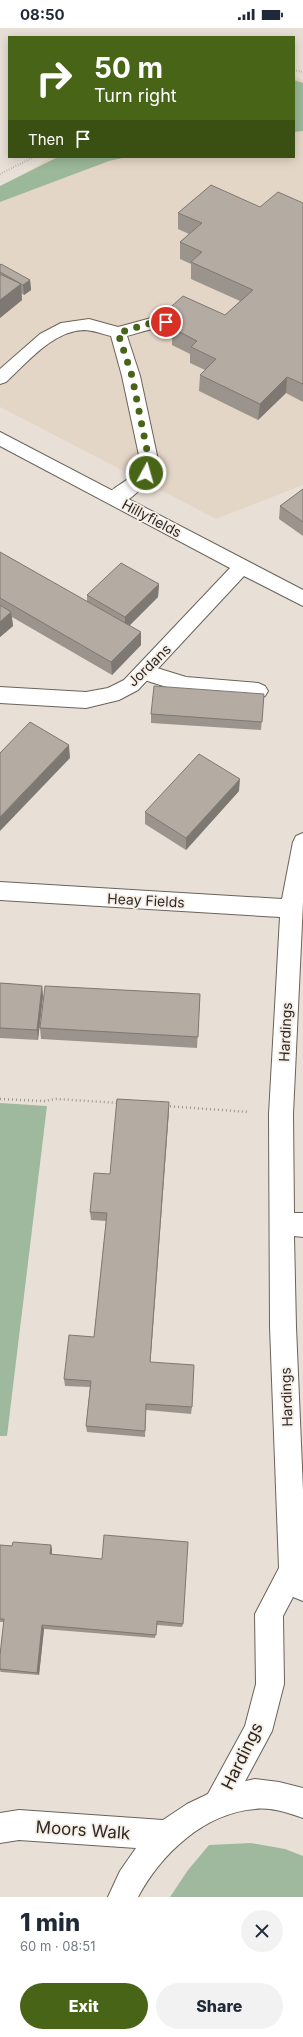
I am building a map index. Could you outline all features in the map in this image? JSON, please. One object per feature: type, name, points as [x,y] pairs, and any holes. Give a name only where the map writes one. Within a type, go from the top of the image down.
[{"type":"street","points":[[0,378],[52,334],[78,325],[98,326],[118,333],[147,324],[166,322],[190,323],[197,327]]},
{"type":"street","points":[[114,498],[130,488],[146,473],[149,460],[132,376],[118,333]]},
{"type":"street","name":"Hillyfields","points":[[0,438],[303,599]]},
{"type":"street","name":"Jordans","points":[[0,695],[86,700],[112,695],[131,685],[243,566]]},
{"type":"street","points":[[144,672],[162,681],[178,684],[258,691]]},
{"type":"street","name":"Hardings","points":[[218,1803],[258,1731],[270,1684],[270,1614],[298,1579],[283,1327],[293,1224],[281,1114],[291,909],[303,842]]},
{"type":"street","name":"Heay Fields","points":[[0,891],[291,909]]},
{"type":"street","points":[[123,1897],[126,1888],[166,1835],[218,1803],[256,1794],[303,1802]]},
{"type":"street","name":"Moors Walk","points":[[0,1828],[18,1825],[166,1835]]},
{"type":"path","points":[[0,174],[32,158]]},
{"type":"path","points":[[0,1098],[44,1101],[56,1099],[126,1104]]},
{"type":"path","points":[[165,1106],[281,1114]]},
{"type":"shaded area","points":[[295,78],[303,80],[303,485],[216,519],[0,407],[0,189],[46,160],[52,158],[295,158]]},
{"type":"green space","points":[[295,80],[303,83],[303,131],[295,132]]},
{"type":"green space","points":[[56,158],[122,158],[109,161],[0,202],[0,186]]},
{"type":"green space","points":[[0,1103],[47,1106],[7,1436],[0,1436]]},
{"type":"green space","points":[[251,1843],[285,1849],[303,1856],[303,1897],[170,1897],[188,1870],[209,1845]]},
{"type":"building","points":[[211,185],[260,207],[278,192],[303,203],[303,384],[287,377],[260,404],[200,375],[216,359],[191,347],[197,341],[172,328],[179,322],[163,314],[183,296],[225,315],[253,290],[191,262],[202,252],[180,242],[202,223],[178,213]]},
{"type":"building","points":[[1,264],[30,280],[23,285],[0,272]]},
{"type":"building","points":[[0,274],[21,284],[0,300]]},
{"type":"building","points":[[303,489],[303,522],[280,506]]},
{"type":"building","points":[[0,552],[141,632],[111,662],[0,598]]},
{"type":"building","points":[[121,563],[159,584],[125,617],[87,595]]},
{"type":"building","points":[[0,605],[11,612],[0,622]]},
{"type":"building","points":[[154,686],[264,694],[262,722],[151,714]]},
{"type":"building","points":[[30,722],[69,745],[0,817],[0,753]]},
{"type":"building","points":[[199,754],[240,779],[186,838],[145,812]]},
{"type":"building","points":[[0,983],[42,986],[37,1030],[0,1028]]},
{"type":"building","points":[[45,986],[200,994],[198,1037],[40,1028]]},
{"type":"building","points":[[117,1099],[169,1102],[150,1362],[194,1365],[192,1407],[146,1404],[145,1431],[86,1426],[91,1381],[64,1379],[69,1335],[94,1337],[107,1213],[90,1212],[94,1173],[110,1174]]},
{"type":"building","points":[[104,1535],[188,1542],[183,1624],[157,1621],[156,1635],[42,1625],[37,1673],[0,1669],[4,1619],[0,1619],[0,1545],[12,1546],[13,1542],[51,1545],[50,1554],[102,1559]]},
{"type":"route","points":[[146,473],[149,460],[132,376],[118,333],[147,324],[166,322]]}]
